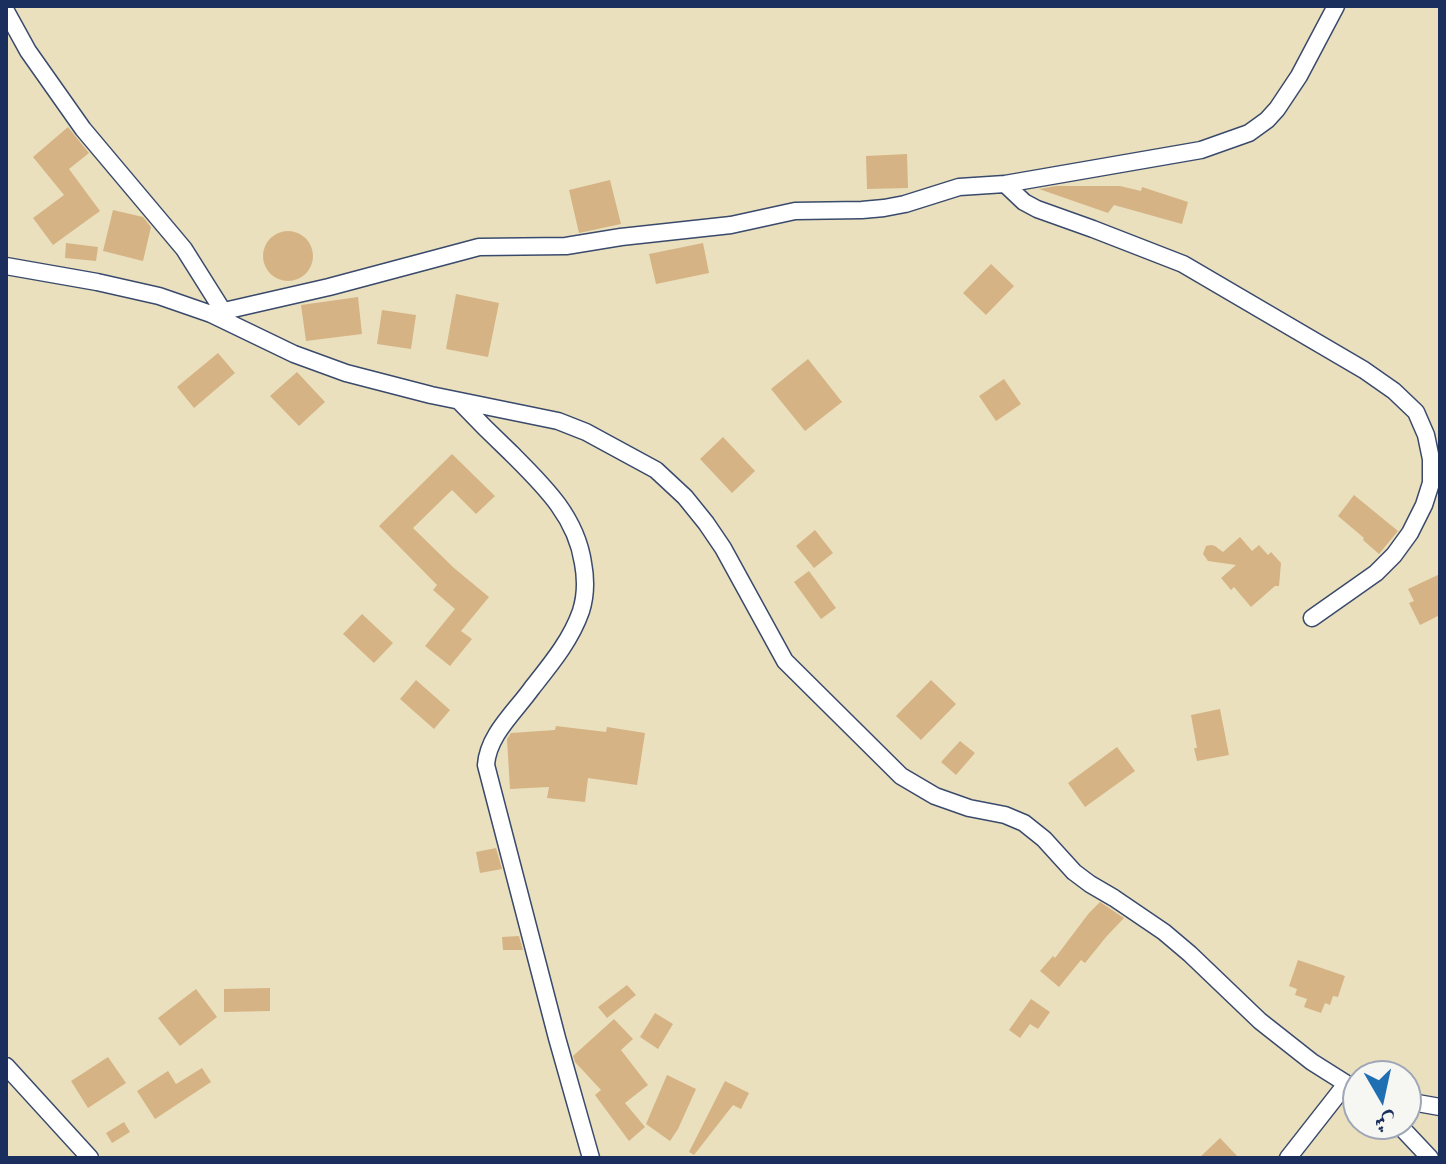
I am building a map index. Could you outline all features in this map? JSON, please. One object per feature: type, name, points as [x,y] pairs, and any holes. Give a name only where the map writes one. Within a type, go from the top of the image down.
[{"type":"street","points":[[217,313],[479,247],[566,246],[731,225],[795,211],[884,208],[959,187],[1005,184],[1201,150],[1249,133],[1267,120],[1284,100],[1336,6]]},
{"type":"street","points":[[6,11],[28,51],[83,129],[184,249],[217,313]]},
{"type":"street","points":[[1005,184],[1024,202],[1037,209],[1183,264],[1364,370],[1394,391],[1416,412],[1426,435],[1431,459],[1431,483],[1410,533],[1376,573],[1312,618]]},
{"type":"street","points":[[6,266],[97,282],[217,313],[294,354],[346,373],[558,421],[586,432],[656,470],[685,497],[723,548],[785,661],[901,776],[944,799],[1024,823],[1044,839],[1074,872],[1164,932],[1260,1021],[1312,1062],[1342,1081]]},
{"type":"street","points":[[457,400],[560,505],[582,551],[585,589],[581,610],[557,656],[499,731],[487,754],[486,765],[591,1158]]},
{"type":"street","points":[[6,1066],[90,1158]]},
{"type":"street","points":[[1288,1158],[1342,1098]]},
{"type":"street","points":[[1413,1140],[1430,1158]]},
{"type":"building","points":[[68,127],[89,153],[69,169],[100,211],[53,245],[33,218],[64,195],[33,157]]},
{"type":"building","points":[[907,154],[908,188],[867,189],[866,156]]},
{"type":"building","points":[[610,180],[621,224],[579,233],[569,190]]},
{"type":"building","points":[[1120,186],[1141,191],[1142,187],[1188,202],[1182,224],[1114,205],[1108,213],[1039,189]]},
{"type":"building","points":[[113,210],[143,217],[151,227],[143,261],[103,251]]},
{"type":"building","points":[[288,231],[305,239],[313,256],[305,273],[288,281],[271,273],[263,256],[271,239]]},
{"type":"building","points":[[66,243],[98,247],[96,261],[65,258]]},
{"type":"building","points":[[703,243],[709,273],[656,284],[649,254]]},
{"type":"building","points":[[991,264],[1014,286],[986,315],[963,293]]},
{"type":"building","points":[[456,294],[499,303],[488,357],[446,349]]},
{"type":"building","points":[[358,297],[362,334],[306,341],[301,305]]},
{"type":"building","points":[[382,310],[416,315],[411,349],[377,344]]},
{"type":"building","points":[[218,353],[235,373],[194,408],[177,387]]},
{"type":"building","points":[[808,359],[842,402],[805,431],[771,389]]},
{"type":"building","points":[[297,372],[325,402],[299,426],[270,396]]},
{"type":"building","points":[[1004,379],[1021,404],[996,421],[979,396]]},
{"type":"building","points":[[723,437],[755,471],[732,493],[700,459]]},
{"type":"building","points":[[452,454],[495,496],[476,514],[452,490],[413,528],[489,597],[461,631],[472,639],[450,666],[425,646],[455,609],[433,590],[437,585],[379,526]]},
{"type":"building","points":[[1354,495],[1398,531],[1379,554],[1338,516]]},
{"type":"building","points":[[815,530],[833,553],[814,568],[796,546]]},
{"type":"building","points":[[1240,537],[1252,551],[1259,545],[1281,563],[1279,586],[1251,607],[1234,587],[1231,590],[1221,578],[1236,565],[1208,561],[1203,554],[1206,546],[1211,545],[1223,552]]},
{"type":"building","points":[[809,571],[836,608],[821,619],[794,582]]},
{"type":"building","points":[[1440,574],[1440,615],[1420,625],[1409,603],[1414,601],[1408,589]]},
{"type":"building","points":[[362,614],[393,643],[374,663],[343,634]]},
{"type":"building","points":[[416,680],[450,710],[434,729],[400,699]]},
{"type":"building","points":[[931,680],[956,704],[921,740],[896,716]]},
{"type":"building","points":[[1220,709],[1229,755],[1197,761],[1191,715]]},
{"type":"building","points":[[556,726],[606,732],[607,727],[645,733],[637,785],[588,778],[585,802],[547,798],[549,787],[510,789],[507,739],[511,733],[555,730]]},
{"type":"building","points":[[960,741],[975,753],[956,775],[941,762]]},
{"type":"building","points":[[1117,747],[1135,771],[1085,807],[1068,783]]},
{"type":"building","points":[[496,848],[502,869],[480,873],[476,852]]},
{"type":"building","points":[[1100,902],[1124,918],[1085,963],[1081,960],[1059,987],[1040,971],[1053,956],[1055,958]]},
{"type":"building","points":[[519,936],[523,950],[503,950],[502,937]]},
{"type":"building","points":[[1298,960],[1345,976],[1338,997],[1333,996],[1330,1005],[1325,1003],[1321,1013],[1304,1007],[1307,999],[1295,995],[1297,989],[1289,986]]},
{"type":"building","points":[[627,985],[636,995],[607,1018],[598,1007]]},
{"type":"building","points":[[270,988],[270,1011],[224,1012],[224,989]]},
{"type":"building","points":[[196,989],[217,1017],[180,1046],[158,1018]]},
{"type":"building","points":[[1031,999],[1050,1012],[1038,1029],[1030,1024],[1020,1038],[1009,1030]]},
{"type":"building","points":[[655,1013],[673,1024],[658,1049],[640,1037]]},
{"type":"building","points":[[614,1019],[633,1039],[621,1050],[648,1085],[625,1103],[645,1127],[629,1141],[595,1095],[601,1090],[573,1056]]},
{"type":"building","points":[[108,1057],[126,1083],[88,1108],[71,1081]]},
{"type":"building","points":[[202,1068],[211,1082],[155,1119],[137,1091],[168,1071],[176,1084]]},
{"type":"building","points":[[667,1075],[696,1089],[670,1141],[646,1124]]},
{"type":"building","points":[[725,1081],[749,1093],[741,1109],[733,1105],[694,1155],[689,1152]]},
{"type":"building","points":[[124,1122],[130,1132],[112,1143],[106,1133]]},
{"type":"building","points":[[1220,1138],[1239,1158],[1199,1158]]}]
